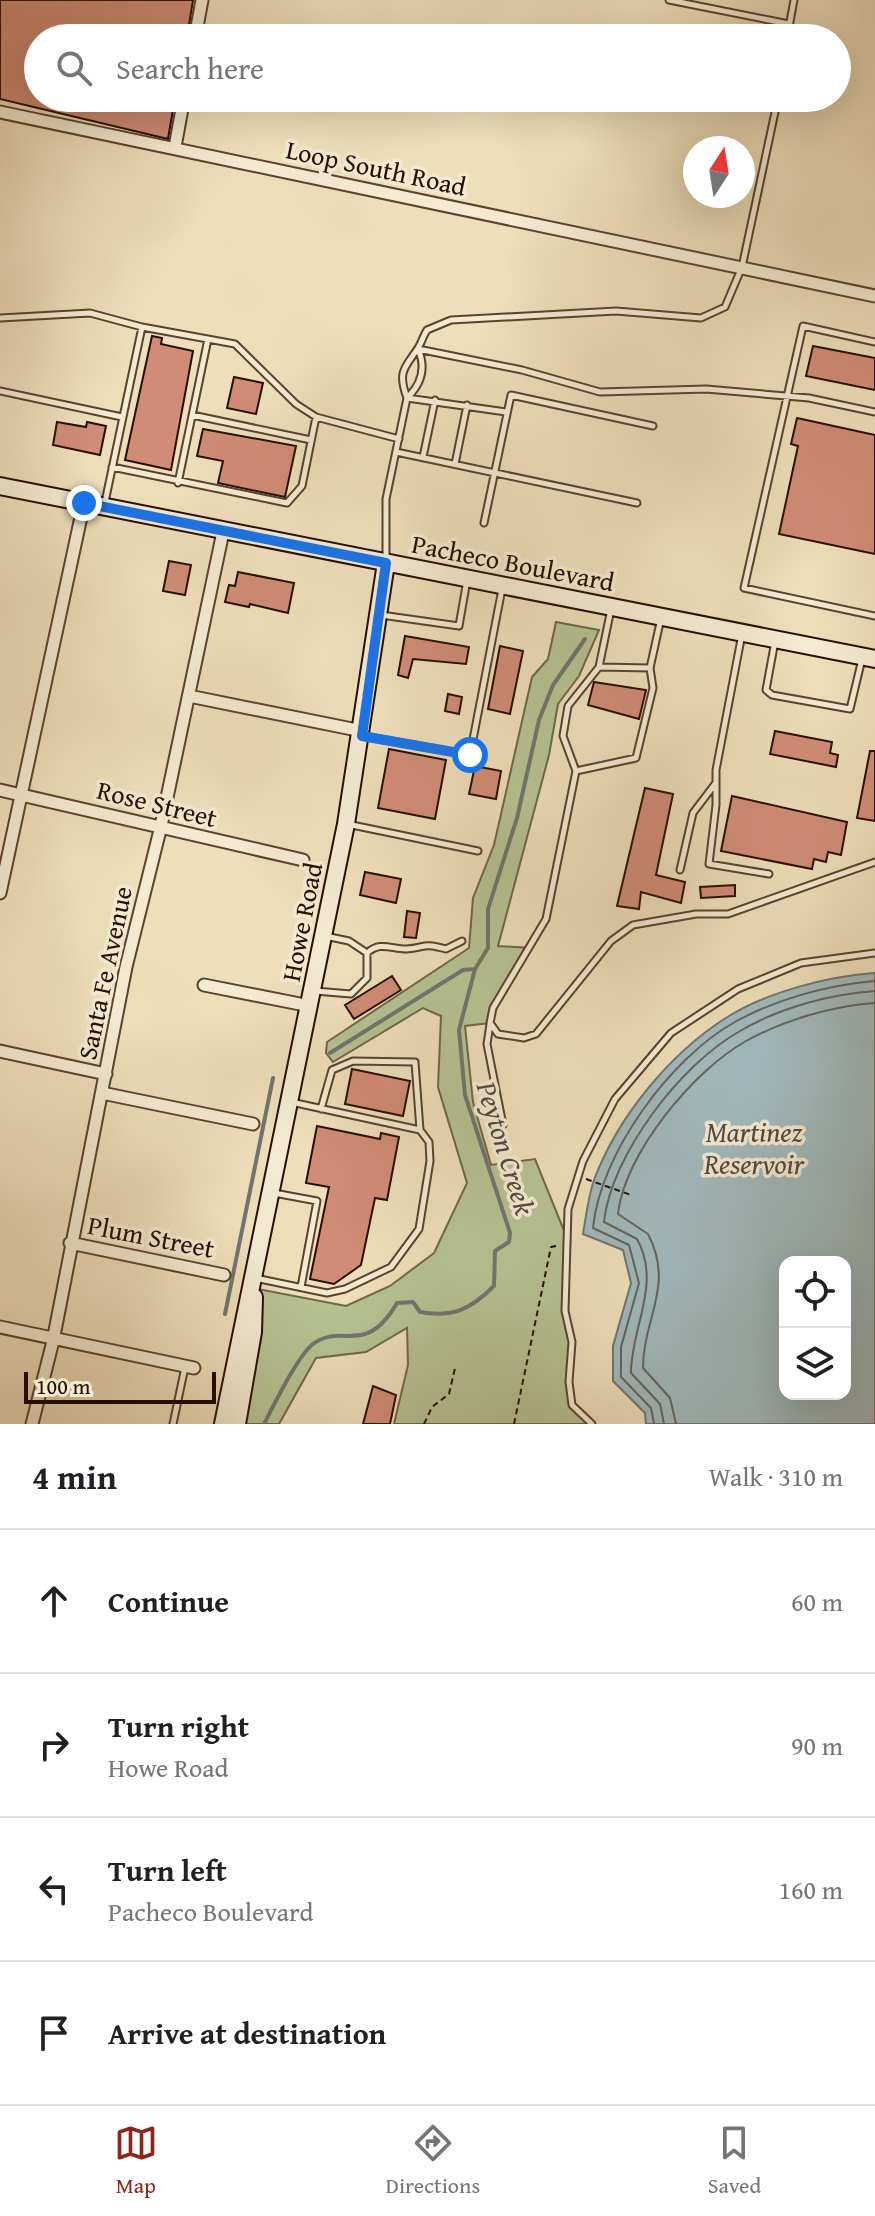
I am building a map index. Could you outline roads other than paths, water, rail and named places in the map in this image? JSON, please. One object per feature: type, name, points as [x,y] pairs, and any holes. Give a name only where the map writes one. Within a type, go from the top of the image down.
[{"type":"street","points":[[198,24],[202,0]]},
{"type":"street","name":"Loop South Road","points":[[0,112],[875,296]]},
{"type":"street","points":[[175,147],[181,112]]},
{"type":"street","name":"Pacheco Boulevard","points":[[0,486],[869,657]]},
{"type":"street","points":[[0,893],[84,503]]},
{"type":"street","name":"Santa Fe Avenue","points":[[32,1424],[53,1341],[126,967],[161,826],[223,532]]},
{"type":"street","name":"Howe Road","points":[[223,1424],[243,1314],[254,1283],[346,824],[386,563]]},
{"type":"street","points":[[189,696],[362,733]]},
{"type":"street","name":"Rose Street","points":[[0,790],[303,860]]},
{"type":"street","points":[[204,985],[312,998]]},
{"type":"street","points":[[0,1051],[106,1074]]},
{"type":"street","points":[[102,1093],[253,1124]]},
{"type":"street","name":"Plum Street","points":[[70,1243],[224,1275]]},
{"type":"street","name":"Howe Road","points":[[237,1424],[253,1332],[254,1283]]},
{"type":"street","points":[[0,1327],[53,1341],[190,1368]]},
{"type":"lane","points":[[669,0],[789,24],[794,0]]},
{"type":"lane","points":[[386,563],[386,499],[407,398],[402,383],[407,359],[418,349],[427,330],[451,320],[636,311],[701,318],[725,307],[742,267],[775,112]]},
{"type":"lane","points":[[0,318],[90,313],[242,349],[296,404],[316,417],[399,439]]},
{"type":"lane","points":[[875,342],[803,326],[744,588],[875,616]]},
{"type":"lane","points":[[104,507],[142,327]]},
{"type":"lane","points":[[178,483],[208,339]]},
{"type":"lane","points":[[418,349],[522,370],[600,392],[706,389],[787,396],[875,412]]},
{"type":"lane","points":[[407,398],[418,387],[424,362],[418,349]]},
{"type":"lane","points":[[0,391],[122,417]]},
{"type":"lane","points":[[484,523],[511,395],[653,426]]},
{"type":"lane","points":[[407,398],[506,412]]},
{"type":"lane","points":[[423,457],[435,400]]},
{"type":"lane","points":[[455,464],[467,405]]},
{"type":"lane","points":[[192,415],[311,440]]},
{"type":"lane","points":[[112,467],[287,503],[294,499],[302,486],[316,417]]},
{"type":"lane","points":[[396,452],[637,503]]},
{"type":"lane","points":[[380,615],[459,626],[467,578]]},
{"type":"lane","points":[[362,733],[470,755],[503,585]]},
{"type":"lane","points":[[503,1125],[487,1044],[490,1023],[502,989],[531,948],[546,919],[576,771],[563,736],[568,706],[599,667],[611,607]]},
{"type":"lane","points":[[576,771],[636,758],[653,688],[650,668],[662,617]]},
{"type":"lane","points":[[742,633],[716,783],[709,864],[769,874]]},
{"type":"lane","points":[[775,640],[768,693],[846,710],[853,706],[869,657]]},
{"type":"lane","points":[[599,667],[650,668]]},
{"type":"lane","points":[[680,870],[693,813],[716,783]]},
{"type":"lane","points":[[346,824],[478,851]]},
{"type":"lane","points":[[490,1023],[498,1034],[524,1038],[536,1034],[611,941],[633,925],[696,914],[728,914],[875,862]]},
{"type":"lane","points":[[324,936],[349,941],[367,953]]},
{"type":"lane","points":[[367,953],[373,948],[391,945],[406,949],[423,943],[446,949],[462,941]]},
{"type":"lane","points":[[312,998],[351,994],[367,978],[367,953]]},
{"type":"lane","points":[[592,1424],[572,1405],[569,1382],[572,1342],[565,1311],[568,1209],[577,1176],[615,1099],[671,1033],[738,989],[801,963],[875,953]]},
{"type":"lane","points":[[254,1283],[301,1287],[327,1293],[345,1289],[391,1267],[419,1229],[430,1161],[429,1142],[420,1130],[415,1062],[353,1061],[332,1070],[321,1109]]},
{"type":"lane","points":[[290,1102],[420,1130]]},
{"type":"lane","points":[[272,1192],[317,1201],[301,1287]]},
{"type":"lane","points":[[173,1424],[190,1368]]},
{"type":"water","name":"Martinez Reservoir","points":[[875,973],[875,1424],[646,1424],[645,1413],[613,1381],[613,1346],[631,1283],[623,1250],[583,1234],[592,1187],[604,1156],[632,1109],[649,1088],[667,1067],[708,1031],[745,1007],[819,982]]},
{"type":"waterway","name":"Peyton Creek","points":[[264,1424],[293,1370],[313,1344],[324,1338],[354,1336],[375,1330],[397,1303],[413,1302],[420,1312],[442,1314],[469,1306],[494,1286],[495,1251],[509,1242],[510,1233],[465,1095],[459,1030],[475,969],[488,948],[488,909],[517,818],[539,720],[553,685],[585,639]]},
{"type":"waterway","points":[[330,1053],[463,970],[475,969]]},
{"type":"waterway","points":[[225,1314],[273,1078]]}]
